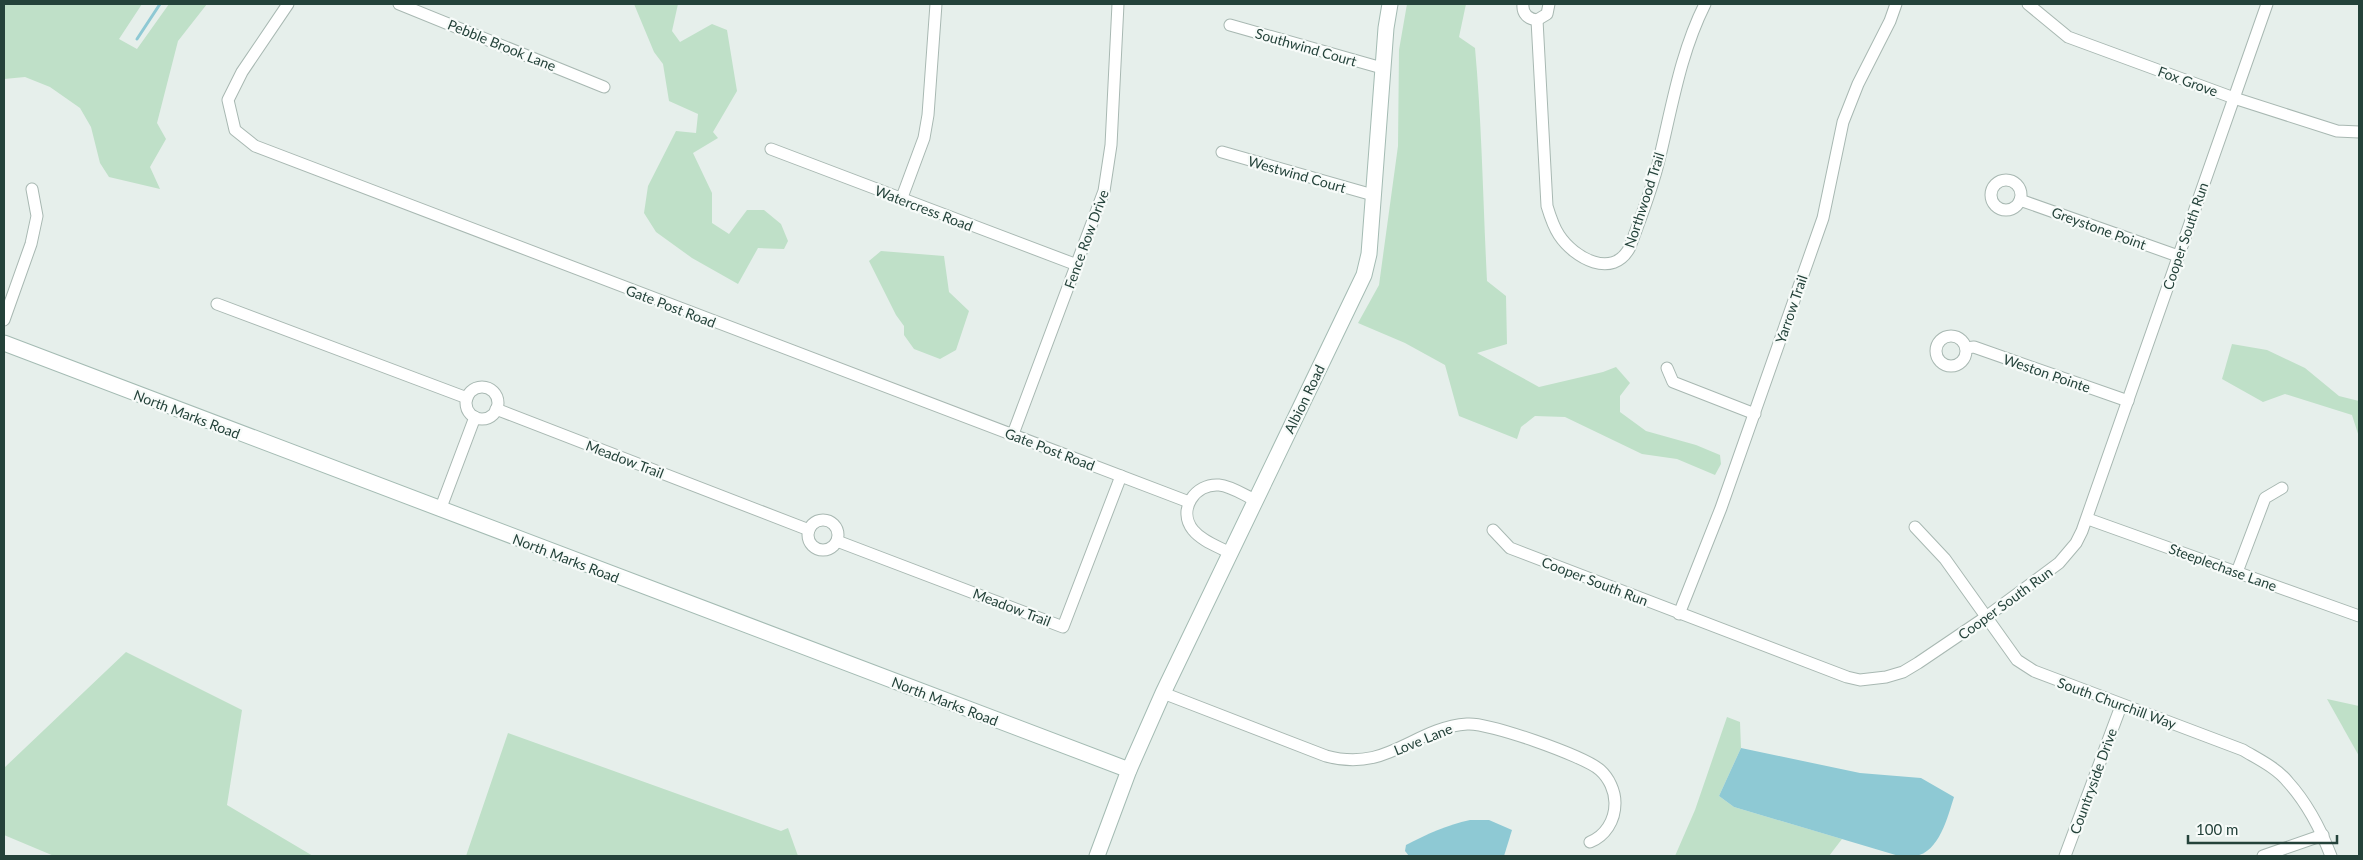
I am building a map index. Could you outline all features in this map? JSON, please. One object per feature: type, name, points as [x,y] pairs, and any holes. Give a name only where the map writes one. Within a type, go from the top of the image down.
[{"type":"street","name":"Gate Post Road","points":[[288,4],[242,72],[228,100],[236,130],[255,146],[1189,502]]},
{"type":"street","name":"Pebble Brook Lane","points":[[399,4],[604,87]]},
{"type":"street","points":[[901,200],[924,138],[928,116],[936,4]]},
{"type":"street","name":"Fence Row Drive","points":[[1013,434],[1102,200],[1111,146],[1118,4]]},
{"type":"street","name":"Albion Road","points":[[1097,856],[1129,770],[1163,694],[1361,283],[1369,254],[1382,68],[1390,4]]},
{"type":"street","points":[[1523,4],[1524,14],[1537,20],[1547,14],[1549,4]]},
{"type":"street","name":"Northwood Trail","points":[[1537,20],[1547,206],[1558,234],[1575,252],[1591,261],[1605,264],[1622,259],[1630,247],[1658,163],[1680,65],[1705,4]]},
{"type":"street","name":"Yarrow Trail","points":[[1679,614],[1718,516],[1823,218],[1843,122],[1858,84],[1890,22],[1896,4]]},
{"type":"street","name":"Fox Grove","points":[[2028,4],[2068,37],[2234,98],[2337,131],[2359,132]]},
{"type":"street","name":"Cooper South Run","points":[[1493,530],[1510,548],[1679,614],[1847,677],[1860,680],[1886,677],[1903,672],[1986,617],[2059,563],[2076,543],[2088,519],[2267,4]]},
{"type":"street","name":"Southwind Court","points":[[1230,25],[1382,68]]},
{"type":"street","name":"Watercress Road","points":[[771,149],[901,200],[1077,265]]},
{"type":"street","name":"Westwind Court","points":[[1222,152],[1373,196]]},
{"type":"street","points":[[4,320],[31,244],[37,216],[32,189]]},
{"type":"street","name":"Greystone Point","points":[[2020,200],[2178,256]]},
{"type":"street","points":[[217,304],[467,398]]},
{"type":"street","name":"North Marks Road","points":[[4,343],[1129,770]]},
{"type":"street","name":"Weston Pointe","points":[[1966,348],[1974,347],[2128,401]]},
{"type":"street","points":[[1668,368],[1673,382],[1755,414]]},
{"type":"street","points":[[486,387],[497,397],[496,409],[490,416],[485,418],[475,417],[467,409],[467,398],[476,388],[486,387]]},
{"type":"street","name":"Meadow Trail","points":[[496,409],[809,530]]},
{"type":"street","points":[[440,510],[475,417]]},
{"type":"street","name":"Meadow Trail","points":[[837,541],[1063,627],[1121,476]]},
{"type":"street","points":[[1230,552],[1204,539],[1193,530],[1187,516],[1189,502],[1201,488],[1216,484],[1228,487],[1255,500]]},
{"type":"street","points":[[2237,572],[2265,498],[2282,488]]},
{"type":"street","name":"Steeplechase Lane","points":[[2088,519],[2359,616]]},
{"type":"street","points":[[828,520],[836,526],[838,531],[837,541],[829,549],[820,550],[809,541],[809,530],[817,521],[828,520]]},
{"type":"street","name":"South Churchill Way","points":[[1915,527],[1945,559],[2010,651],[2026,666],[2121,706],[2243,750],[2265,763],[2288,780],[2323,835],[2331,856]]},
{"type":"street","name":"Love Lane","points":[[1163,694],[1326,756],[1343,760],[1360,761],[1378,758],[1436,732],[1460,725],[1479,724],[1502,729],[1584,760],[1600,769],[1608,779],[1614,797],[1614,814],[1605,832],[1590,842]]},
{"type":"street","name":"Countryside Drive","points":[[2065,856],[2121,706]]},
{"type":"street","points":[[2263,856],[2323,835]]},
{"type":"green space","points":[[4,4],[142,4],[119,39],[137,49],[169,4],[207,4],[178,41],[157,123],[166,139],[150,167],[160,189],[109,177],[100,163],[91,127],[80,108],[50,87],[25,77],[4,79]]},
{"type":"green space","points":[[634,4],[678,4],[672,31],[680,42],[712,24],[727,30],[737,91],[713,132],[718,138],[693,153],[712,193],[712,223],[729,234],[747,210],[764,210],[781,224],[788,241],[784,249],[758,248],[738,284],[692,258],[656,232],[644,213],[648,186],[676,131],[696,133],[698,114],[669,101],[663,64],[654,52]]},
{"type":"green space","points":[[1407,4],[1466,4],[1459,37],[1475,48],[1481,135],[1487,281],[1506,296],[1507,344],[1477,353],[1539,387],[1603,372],[1616,367],[1630,383],[1620,396],[1620,412],[1646,431],[1696,445],[1720,455],[1721,464],[1715,475],[1677,459],[1642,454],[1565,417],[1535,416],[1521,427],[1517,439],[1459,416],[1445,365],[1405,343],[1358,323],[1379,285],[1398,146],[1399,50]]},
{"type":"green space","points":[[881,251],[944,256],[949,292],[969,311],[956,350],[940,359],[914,349],[904,335],[904,326],[896,315],[869,261]]},
{"type":"green space","points":[[2232,344],[2267,350],[2305,368],[2339,396],[2359,401],[2359,437],[2352,415],[2285,394],[2263,402],[2222,379]]},
{"type":"green space","points":[[126,652],[242,710],[227,805],[313,856],[54,856],[4,835],[4,768]]},
{"type":"green space","points":[[2327,699],[2359,706],[2359,756]]},
{"type":"green space","points":[[1727,717],[1740,722],[1741,748],[1719,796],[1734,807],[1842,839],[1829,856],[1675,856],[1695,810]]},
{"type":"green space","points":[[508,733],[781,831],[788,828],[798,856],[466,856]]},
{"type":"water","points":[[1741,748],[1860,773],[1921,778],[1954,797],[1941,832],[1930,848],[1915,856],[1899,856],[1734,807],[1719,796]]},
{"type":"water","points":[[1470,820],[1489,820],[1512,830],[1504,856],[1409,856],[1405,851],[1406,845],[1422,837],[1445,827]]},
{"type":"waterway","points":[[137,39],[160,4]]}]
